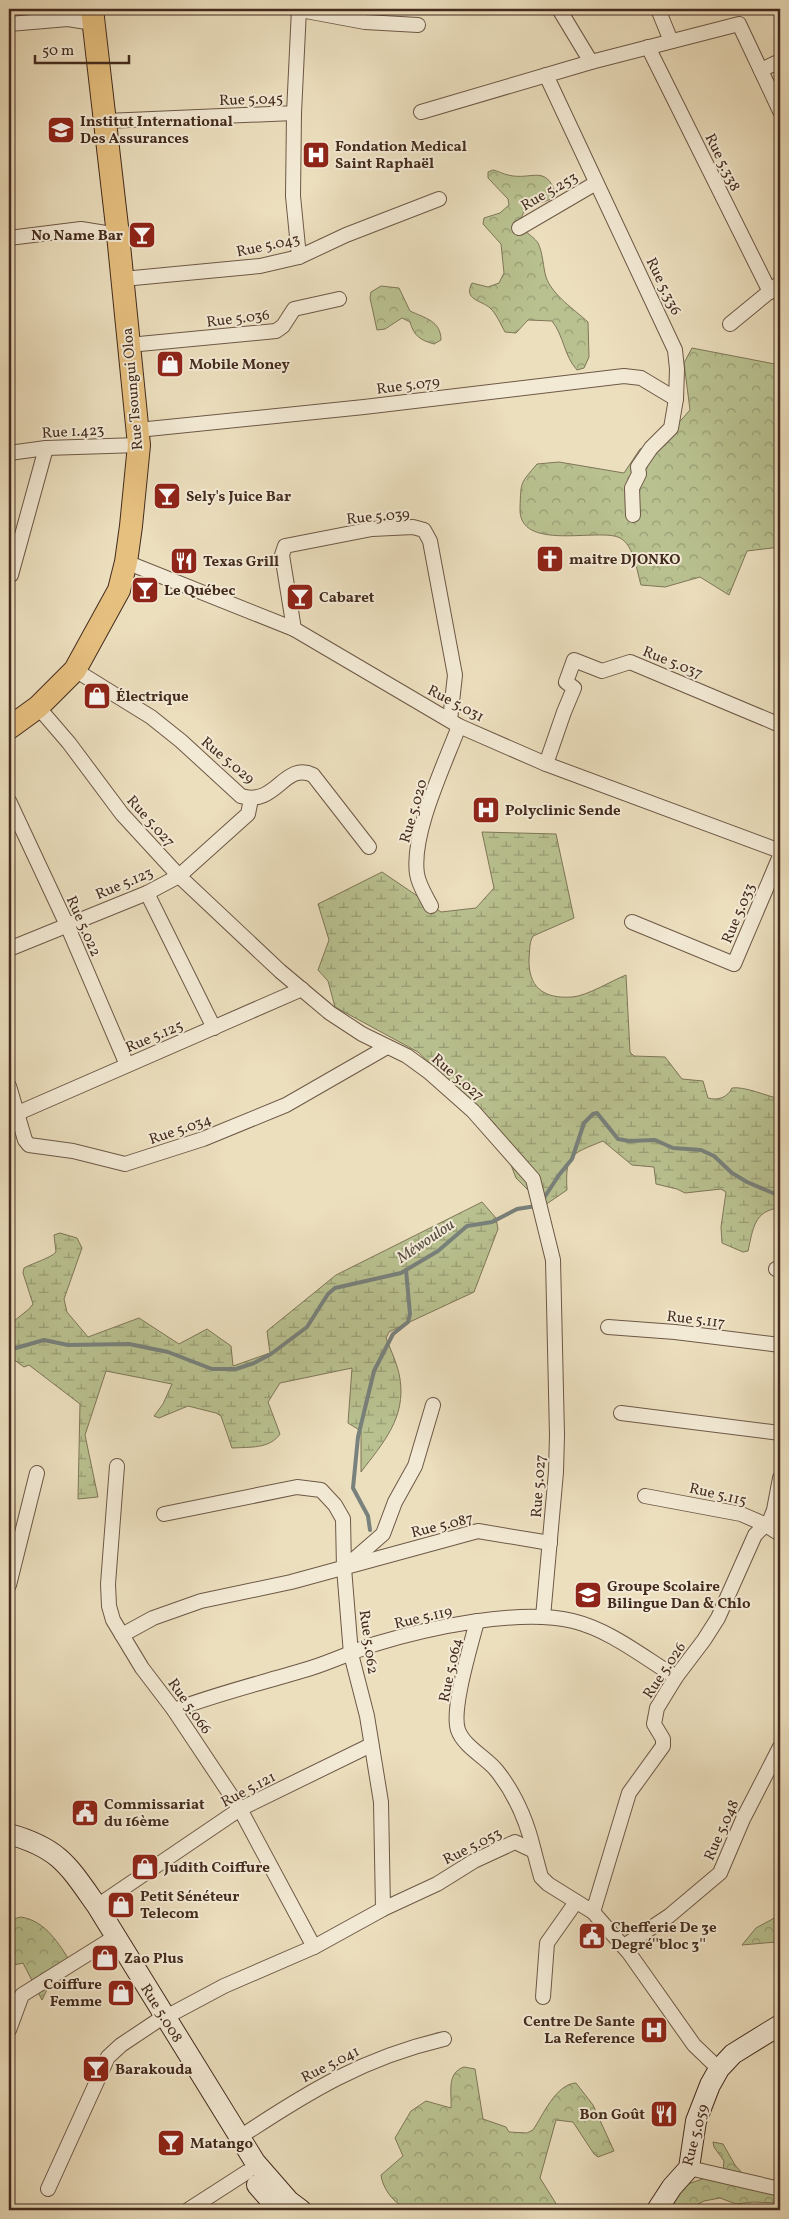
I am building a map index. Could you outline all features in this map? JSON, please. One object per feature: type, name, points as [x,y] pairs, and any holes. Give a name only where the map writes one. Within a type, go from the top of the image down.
[{"type":"main road","name":"Rue Tsoungui Oloa","points":[[9,728],[38,707],[75,670],[119,590],[126,562],[138,437],[123,279],[93,16]]},
{"type":"main road","name":"Rue 5.008","points":[[9,1834],[44,1847],[61,1859],[97,1906],[246,2172],[279,2210]]},
{"type":"main road","name":"Rue 5.008","points":[[9,1842],[42,1855],[57,1866],[73,1884],[255,2162],[289,2201],[301,2210]]},
{"type":"main road","name":"Rue 5.059","points":[[657,2210],[672,2186],[689,2168],[696,2121],[710,2085],[719,2069],[733,2054],[780,2025]]},
{"type":"street","points":[[298,9],[365,22],[418,25]]},
{"type":"street","name":"Rue 5.045","points":[[106,121],[294,114],[298,9]]},
{"type":"street","points":[[559,9],[591,62]]},
{"type":"street","points":[[658,9],[671,41]]},
{"type":"street","points":[[9,24],[93,16]]},
{"type":"street","points":[[421,112],[591,62],[739,24],[780,111]]},
{"type":"street","name":"Rue 5.338","points":[[648,47],[770,292]]},
{"type":"street","points":[[761,70],[780,61]]},
{"type":"street","name":"Rue 5.336","points":[[546,75],[675,350],[677,369],[676,399],[671,428],[651,448],[638,467],[639,474],[632,488],[633,515]]},
{"type":"street","points":[[294,114],[293,196],[299,257]]},
{"type":"street","name":"Rue 5.253","points":[[519,228],[596,183]]},
{"type":"street","name":"Rue 5.043","points":[[123,279],[260,266],[299,257],[346,235],[439,199]]},
{"type":"street","points":[[9,238],[81,230],[118,234]]},
{"type":"street","points":[[730,324],[780,283]]},
{"type":"street","name":"Rue 5.036","points":[[129,345],[276,331],[283,326],[294,309],[339,299]]},
{"type":"street","name":"Rue 5.079","points":[[138,437],[364,407],[624,376],[641,378],[676,399]]},
{"type":"street","name":"Rue 1.423","points":[[9,453],[138,437]]},
{"type":"street","points":[[11,575],[46,448]]},
{"type":"street","name":"Rue 5.039","points":[[294,629],[282,555],[285,546],[372,529],[413,527],[424,530],[430,541],[456,675],[455,723]]},
{"type":"street","name":"Rue 5.031","points":[[126,562],[294,629],[455,723],[546,764],[780,851]]},
{"type":"street","name":"Rue 5.037","points":[[546,764],[574,688],[566,682],[574,660],[602,671],[630,662],[780,725]]},
{"type":"street","name":"Rue 5.029","points":[[75,670],[151,717],[241,796],[251,799],[264,796],[298,772],[306,772],[313,775],[370,847]]},
{"type":"street","name":"Rue 5.027","points":[[38,707],[69,743],[122,814],[179,876],[302,989],[346,1024],[407,1056],[429,1072],[473,1111],[533,1178],[553,1260],[557,1435],[556,1472],[543,1617]]},
{"type":"street","name":"Rue 5.020","points":[[431,906],[417,874],[420,836],[455,723]]},
{"type":"street","name":"Rue 5.123","points":[[9,949],[147,893],[179,876],[248,814],[251,799]]},
{"type":"street","name":"Rue 5.022","points":[[9,802],[66,925],[127,1065]]},
{"type":"street","name":"Rue 5.033","points":[[632,922],[734,964],[780,856]]},
{"type":"street","points":[[147,893],[214,1028]]},
{"type":"street","name":"Rue 5.125","points":[[18,1113],[302,989]]},
{"type":"street","name":"Rue 5.034","points":[[9,1086],[25,1140],[29,1145],[73,1151],[126,1164],[203,1139],[286,1106],[387,1047]]},
{"type":"street","name":"Rue 5.117","points":[[608,1327],[674,1332],[780,1345]]},
{"type":"street","points":[[344,1568],[383,1534],[396,1502],[415,1466],[433,1405]]},
{"type":"street","points":[[621,1413],[780,1433]]},
{"type":"street","name":"Rue 5.066","points":[[117,1466],[108,1584],[109,1606],[113,1620],[142,1668],[174,1710],[240,1809],[314,1947]]},
{"type":"street","points":[[9,1585],[37,1473]]},
{"type":"street","name":"Rue 5.026","points":[[593,1912],[632,1785],[660,1752],[662,1746],[663,1739],[654,1724],[654,1715],[676,1676],[704,1640],[718,1618],[755,1534],[770,1520],[774,1510],[780,1478]]},
{"type":"street","points":[[164,1514],[297,1487],[321,1490],[335,1505],[343,1520],[344,1568]]},
{"type":"street","name":"Rue 5.115","points":[[646,1496],[741,1514],[764,1524],[780,1534]]},
{"type":"street","name":"Rue 5.087","points":[[122,1635],[153,1618],[202,1601],[291,1582],[478,1531],[550,1543]]},
{"type":"street","name":"Rue 5.062","points":[[344,1568],[351,1654],[367,1716],[381,1802],[383,1909]]},
{"type":"street","name":"Rue 5.119","points":[[174,1710],[213,1695],[312,1667],[381,1643],[477,1622],[543,1617],[563,1619],[593,1627],[676,1676]]},
{"type":"street","name":"Rue 5.064","points":[[477,1622],[458,1703],[458,1730],[461,1737],[497,1771],[507,1785],[525,1816],[534,1851]]},
{"type":"street","name":"Rue 5.121","points":[[97,1906],[240,1809],[371,1745]]},
{"type":"street","name":"Rue 5.048","points":[[624,1946],[669,1916],[720,1873],[743,1819],[780,1747]]},
{"type":"street","name":"Rue 5.053","points":[[48,2189],[108,2057],[121,2045],[161,2019],[224,1986],[314,1947],[383,1909],[437,1884],[474,1861],[516,1842],[534,1851]]},
{"type":"street","points":[[534,1851],[541,1877],[548,1884],[593,1912],[624,1946],[694,2045],[719,2069]]},
{"type":"street","points":[[543,1998],[547,1943],[576,1902]]},
{"type":"street","points":[[9,2030],[22,1995],[110,1940]]},
{"type":"street","name":"Rue 5.041","points":[[240,2137],[289,2105],[361,2065],[419,2045],[444,2039]]},
{"type":"street","points":[[689,2168],[780,2189]]},
{"type":"street","points":[[188,2210],[246,2172]]},
{"type":"green space","points":[[493,170],[506,175],[543,176],[552,185],[556,195],[547,201],[528,207],[521,221],[523,228],[538,243],[549,284],[564,302],[588,322],[589,357],[584,368],[577,370],[552,321],[528,320],[516,333],[505,332],[492,310],[471,296],[470,289],[472,283],[488,287],[499,283],[504,273],[501,244],[483,224],[484,218],[500,213],[509,205],[508,199],[488,178],[488,172]]},
{"type":"green space","points":[[381,286],[399,288],[410,311],[435,324],[441,340],[434,344],[421,339],[413,331],[410,322],[402,318],[385,329],[377,330],[370,298],[371,292]]},
{"type":"green space","points":[[692,348],[780,365],[780,547],[747,551],[729,595],[700,577],[665,587],[641,585],[632,553],[625,541],[610,535],[562,536],[532,530],[523,522],[520,508],[522,483],[537,464],[559,462],[624,473],[640,449],[665,438],[690,410],[684,363]]},
{"type":"green space","points":[[482,832],[556,834],[574,918],[533,936],[530,947],[529,968],[531,977],[539,989],[553,996],[572,997],[592,991],[626,975],[630,1052],[634,1056],[665,1057],[682,1079],[703,1081],[708,1098],[722,1098],[732,1088],[737,1088],[780,1099],[780,1208],[765,1212],[756,1222],[748,1251],[743,1252],[722,1243],[721,1227],[726,1192],[721,1189],[685,1193],[656,1184],[654,1167],[632,1165],[603,1141],[584,1149],[572,1157],[567,1169],[567,1190],[545,1205],[541,1203],[516,1178],[495,1124],[418,1052],[335,1007],[328,981],[318,970],[329,940],[318,904],[382,872],[441,912],[476,908],[494,888]]},
{"type":"green space","points":[[482,1202],[496,1218],[498,1229],[474,1292],[389,1332],[386,1338],[399,1374],[400,1406],[385,1440],[361,1472],[361,1431],[348,1423],[352,1368],[280,1383],[268,1402],[280,1434],[276,1439],[265,1445],[232,1448],[221,1416],[216,1413],[188,1406],[159,1418],[154,1416],[163,1404],[172,1384],[106,1371],[85,1435],[98,1497],[78,1499],[80,1404],[29,1365],[24,1367],[9,1356],[9,1325],[33,1304],[23,1273],[24,1268],[56,1252],[54,1235],[60,1233],[77,1238],[82,1248],[64,1299],[67,1312],[88,1337],[139,1318],[179,1344],[207,1329],[231,1346],[233,1366],[270,1353],[267,1331],[336,1275]]},
{"type":"green space","points":[[780,1915],[780,1947],[776,1942],[742,1945],[756,1928]]},
{"type":"green space","points":[[21,1917],[30,1919],[45,1928],[71,1963],[54,1975],[42,2000],[23,1963],[9,1966],[9,1920]]},
{"type":"green space","points":[[464,2067],[475,2069],[483,2119],[506,2127],[509,2132],[527,2133],[533,2130],[556,2094],[569,2085],[576,2083],[593,2105],[614,2151],[598,2157],[594,2154],[573,2122],[556,2120],[540,2178],[560,2210],[494,2210],[489,2205],[403,2206],[388,2193],[381,2175],[403,2156],[395,2138],[411,2111],[426,2101],[451,2108],[452,2079],[458,2070]]},
{"type":"green space","points":[[713,2142],[723,2144],[735,2165],[743,2174],[780,2191],[780,2203],[753,2202],[736,2204],[720,2198],[704,2201],[698,2204],[695,2210],[657,2210],[679,2187],[723,2172],[724,2161],[714,2147]]},
{"type":"waterway","name":"Méwoulou","points":[[542,1201],[572,1159],[584,1123],[593,1114],[597,1113],[618,1139],[629,1141],[655,1140],[673,1148],[701,1150],[714,1156],[732,1173],[747,1182],[780,1196]]},
{"type":"waterway","name":"Méwoulou","points":[[9,1350],[44,1340],[68,1345],[129,1344],[168,1352],[212,1369],[236,1369],[254,1363],[271,1354],[307,1327],[328,1294],[335,1288],[401,1273],[438,1251],[467,1226],[492,1222],[517,1209],[536,1206]]},
{"type":"waterway","points":[[370,1530],[368,1516],[353,1488],[358,1437],[374,1371],[393,1334],[408,1322],[410,1314],[406,1270]]},
{"type":"place","name":"Institut International Des Assurances","points":[[61,130]]},
{"type":"place","name":"Fondation Medical Saint Raphaël","points":[[316,155]]},
{"type":"place","name":"No Name Bar","points":[[142,235]]},
{"type":"place","name":"Mobile Money","points":[[170,364]]},
{"type":"place","name":"Sely's Juice Bar","points":[[167,496]]},
{"type":"place","name":"maitre DJONKO","points":[[550,559]]},
{"type":"place","name":"Texas Grill","points":[[184,561]]},
{"type":"place","name":"Le Québec","points":[[145,590]]},
{"type":"place","name":"Cabaret","points":[[300,597]]},
{"type":"place","name":"Électrique","points":[[97,696]]},
{"type":"place","name":"Polyclinic Sende","points":[[486,810]]},
{"type":"place","name":"Groupe Scolaire Bilingue Dan & Chlo","points":[[588,1595]]},
{"type":"place","name":"Commissariat du 16ème","points":[[85,1813]]},
{"type":"place","name":"Judith Coiffure","points":[[145,1867]]},
{"type":"place","name":"Petit Sénéteur Telecom","points":[[121,1905]]},
{"type":"place","name":"Chefferie De 3e Degré''bloc 3''","points":[[592,1936]]},
{"type":"place","name":"Zao Plus","points":[[105,1958]]},
{"type":"place","name":"Coiffure Femme","points":[[121,1993]]},
{"type":"place","name":"Centre De Sante La Reference","points":[[654,2030]]},
{"type":"place","name":"Barakouda","points":[[96,2069]]},
{"type":"place","name":"Bon Goût","points":[[664,2114]]},
{"type":"place","name":"Matango","points":[[171,2143]]}]
